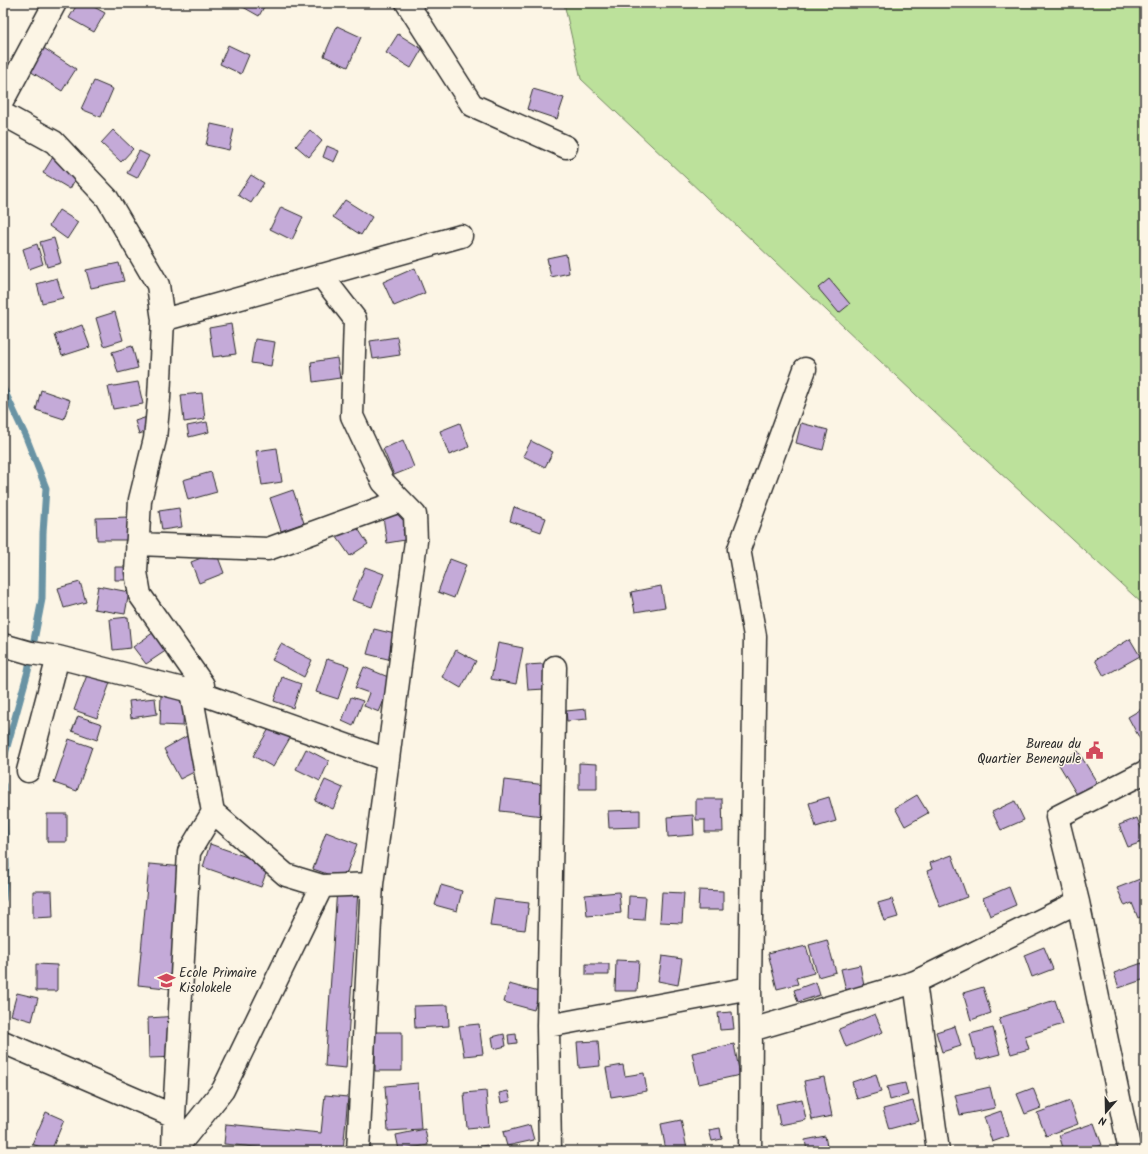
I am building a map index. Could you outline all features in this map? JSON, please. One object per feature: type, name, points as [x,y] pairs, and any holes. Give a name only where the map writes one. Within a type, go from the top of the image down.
[{"type":"street","points":[[3,100],[55,3]]},
{"type":"street","points":[[407,3],[472,105],[566,147]]},
{"type":"street","points":[[3,114],[54,142],[107,198],[158,285],[163,320],[155,439],[140,500],[136,572],[140,595],[202,685],[196,693],[213,812],[189,852],[173,1151]]},
{"type":"street","points":[[163,320],[461,236]]},
{"type":"street","points":[[321,275],[355,319],[352,416],[383,482],[415,515],[416,541],[372,884],[358,1151]]},
{"type":"street","points":[[750,1151],[750,988],[755,636],[739,549],[804,369]]},
{"type":"street","points":[[137,544],[268,549],[400,501]]},
{"type":"street","points":[[3,645],[31,653],[58,657],[196,693],[388,760]]},
{"type":"street","points":[[28,772],[58,657]]},
{"type":"street","points":[[550,1151],[548,1026],[555,667]]},
{"type":"street","points":[[1130,1151],[1078,902],[1057,817],[1145,772]]},
{"type":"street","points":[[213,812],[286,875],[322,886],[372,884]]},
{"type":"street","points":[[173,1151],[223,1090],[322,886]]},
{"type":"street","points":[[751,1030],[915,982],[1078,902]]},
{"type":"street","points":[[915,982],[938,1151]]},
{"type":"street","points":[[548,1026],[750,988]]},
{"type":"street","points":[[3,1042],[174,1116]]},
{"type":"green space","points":[[564,3],[1145,3],[1145,606],[949,426],[581,79]]},
{"type":"building","points":[[78,3],[87,3],[105,13],[94,32],[69,18]]},
{"type":"building","points":[[236,3],[266,3],[259,16]]},
{"type":"building","points":[[337,26],[361,37],[348,67],[324,56]]},
{"type":"building","points":[[398,34],[422,49],[411,68],[386,53]]},
{"type":"building","points":[[39,45],[76,69],[62,91],[25,68]]},
{"type":"building","points":[[228,45],[249,55],[241,74],[220,64]]},
{"type":"building","points":[[94,81],[113,89],[101,117],[81,109]]},
{"type":"building","points":[[533,89],[564,98],[557,119],[527,109]]},
{"type":"building","points":[[211,124],[234,129],[229,150],[206,145]]},
{"type":"building","points":[[113,130],[133,149],[121,162],[101,143]]},
{"type":"building","points":[[310,130],[322,141],[309,157],[296,146]]},
{"type":"building","points":[[327,146],[339,151],[334,162],[323,157]]},
{"type":"building","points":[[139,151],[149,156],[137,178],[127,173]]},
{"type":"building","points":[[53,157],[79,172],[70,189],[43,173]]},
{"type":"building","points":[[251,175],[264,183],[251,203],[238,195]]},
{"type":"building","points":[[345,200],[372,217],[361,235],[333,217]]},
{"type":"building","points":[[281,207],[303,217],[292,240],[270,229]]},
{"type":"building","points":[[59,210],[78,222],[67,239],[49,226]]},
{"type":"building","points":[[54,238],[61,263],[47,267],[40,242]]},
{"type":"building","points":[[37,244],[43,264],[29,269],[23,249]]},
{"type":"building","points":[[566,254],[569,273],[551,277],[547,258]]},
{"type":"building","points":[[119,263],[124,281],[91,288],[86,270]]},
{"type":"building","points":[[415,268],[425,293],[394,306],[383,282]]},
{"type":"building","points":[[57,278],[63,298],[42,303],[37,284]]},
{"type":"building","points":[[829,279],[850,304],[839,313],[818,288]]},
{"type":"building","points":[[115,312],[123,340],[104,346],[96,318]]},
{"type":"building","points":[[231,324],[236,354],[213,357],[209,328]]},
{"type":"building","points":[[82,325],[90,347],[62,356],[55,335]]},
{"type":"building","points":[[397,337],[400,355],[373,359],[370,341]]},
{"type":"building","points":[[255,339],[275,342],[271,366],[251,363]]},
{"type":"building","points":[[132,346],[138,368],[118,373],[112,352]]},
{"type":"building","points":[[337,358],[340,378],[313,382],[311,362]]},
{"type":"building","points":[[138,382],[143,404],[113,409],[108,387]]},
{"type":"building","points":[[41,390],[70,400],[64,419],[36,410]]},
{"type":"building","points":[[202,393],[205,419],[184,422],[181,395]]},
{"type":"building","points":[[150,416],[155,429],[139,434],[135,421]]},
{"type":"building","points":[[207,422],[209,432],[189,437],[187,426]]},
{"type":"building","points":[[460,423],[469,447],[449,455],[440,431]]},
{"type":"building","points":[[801,423],[828,430],[823,450],[796,443]]},
{"type":"building","points":[[403,440],[414,467],[394,475],[383,449]]},
{"type":"building","points":[[531,441],[553,452],[545,467],[523,456]]},
{"type":"building","points":[[277,448],[282,482],[262,485],[256,451]]},
{"type":"building","points":[[211,472],[217,492],[188,500],[183,480]]},
{"type":"building","points":[[293,490],[304,523],[281,531],[270,498]]},
{"type":"building","points":[[514,507],[546,518],[541,532],[510,521]]},
{"type":"building","points":[[179,508],[182,527],[162,530],[159,511]]},
{"type":"building","points":[[401,514],[402,519],[409,518],[411,528],[403,529],[405,540],[387,543],[383,517]]},
{"type":"building","points":[[128,517],[128,540],[97,540],[96,518]]},
{"type":"building","points":[[353,521],[368,544],[350,556],[334,533]]},
{"type":"building","points":[[216,552],[224,573],[199,583],[191,562]]},
{"type":"building","points":[[450,559],[466,565],[454,598],[438,592]]},
{"type":"building","points":[[115,567],[125,567],[125,580],[115,580]]},
{"type":"building","points":[[365,567],[384,574],[372,607],[352,600]]},
{"type":"building","points":[[80,582],[86,602],[64,608],[58,588]]},
{"type":"building","points":[[98,586],[129,592],[125,614],[94,609]]},
{"type":"building","points":[[661,586],[665,607],[635,612],[631,592]]},
{"type":"building","points":[[128,617],[131,648],[113,650],[110,619]]},
{"type":"building","points":[[374,629],[403,636],[396,661],[367,654]]},
{"type":"building","points":[[154,632],[167,650],[146,664],[133,647]]},
{"type":"building","points":[[1130,639],[1140,656],[1104,676],[1095,660]]},
{"type":"building","points":[[498,643],[523,648],[516,684],[491,679]]},
{"type":"building","points":[[281,644],[312,660],[304,677],[272,660]]},
{"type":"building","points":[[456,650],[476,661],[461,688],[442,677]]},
{"type":"building","points":[[327,659],[349,666],[338,699],[316,692]]},
{"type":"building","points":[[543,664],[545,689],[528,690],[526,665]]},
{"type":"building","points":[[364,667],[393,679],[379,712],[364,706],[369,693],[355,688]]},
{"type":"building","points":[[87,675],[110,683],[97,718],[74,710]]},
{"type":"building","points":[[282,677],[301,684],[293,708],[274,701]]},
{"type":"building","points":[[161,695],[184,696],[183,726],[160,725]]},
{"type":"building","points":[[351,697],[363,701],[353,726],[342,721]]},
{"type":"building","points":[[155,698],[157,714],[131,718],[129,701]]},
{"type":"building","points":[[1145,707],[1145,739],[1141,741],[1128,717]]},
{"type":"building","points":[[586,709],[587,719],[567,721],[566,711]]},
{"type":"building","points":[[78,716],[102,724],[97,740],[72,731]]},
{"type":"building","points":[[270,727],[290,738],[273,767],[253,756]]},
{"type":"building","points":[[187,736],[204,767],[180,779],[164,749]]},
{"type":"building","points":[[69,739],[92,747],[77,791],[54,783]]},
{"type":"building","points":[[306,749],[329,761],[320,781],[296,769]]},
{"type":"building","points":[[1078,751],[1099,786],[1079,798],[1058,763]]},
{"type":"building","points":[[579,763],[597,764],[597,789],[579,789]]},
{"type":"building","points":[[325,780],[343,788],[333,809],[315,801]]},
{"type":"building","points":[[504,780],[546,785],[543,816],[500,811]]},
{"type":"building","points":[[917,795],[928,813],[905,826],[895,808]]},
{"type":"building","points":[[829,797],[836,821],[816,827],[809,803]]},
{"type":"building","points":[[696,799],[722,799],[723,832],[705,832],[705,820],[696,820]]},
{"type":"building","points":[[1015,801],[1024,820],[1001,830],[992,812]]},
{"type":"building","points":[[640,810],[640,827],[609,828],[608,811]]},
{"type":"building","points":[[47,814],[67,814],[67,842],[47,842]]},
{"type":"building","points":[[693,815],[694,835],[668,837],[667,817]]},
{"type":"building","points":[[1137,818],[1145,841],[1128,847],[1119,825]]},
{"type":"building","points":[[326,832],[357,844],[344,880],[313,869]]},
{"type":"building","points":[[210,844],[269,865],[261,887],[203,867]]},
{"type":"building","points":[[952,855],[967,897],[940,907],[927,871],[932,869],[930,863]]},
{"type":"building","points":[[149,864],[185,867],[175,989],[138,985]]},
{"type":"building","points":[[1145,877],[1145,915],[1138,918],[1132,903],[1125,906],[1117,888]]},
{"type":"building","points":[[441,885],[462,891],[457,911],[435,905]]},
{"type":"building","points":[[1009,887],[1016,905],[990,916],[983,898]]},
{"type":"building","points":[[337,888],[358,890],[346,1068],[325,1066]]},
{"type":"building","points":[[699,890],[723,891],[723,910],[698,910]]},
{"type":"building","points":[[33,891],[52,891],[53,917],[33,918]]},
{"type":"building","points":[[619,892],[621,913],[587,916],[585,895]]},
{"type":"building","points":[[662,892],[684,893],[682,923],[660,922]]},
{"type":"building","points":[[629,896],[646,897],[644,920],[628,919]]},
{"type":"building","points":[[494,899],[529,903],[525,930],[490,926]]},
{"type":"building","points":[[892,899],[898,917],[884,921],[878,903]]},
{"type":"building","points":[[827,940],[836,972],[818,977],[809,945]]},
{"type":"building","points":[[806,946],[814,973],[796,978],[798,984],[777,989],[768,953]]},
{"type":"building","points":[[1044,947],[1053,969],[1032,977],[1024,955]]},
{"type":"building","points":[[662,956],[682,959],[678,985],[658,981]]},
{"type":"building","points":[[616,960],[639,961],[637,991],[615,991]]},
{"type":"building","points":[[1142,963],[1145,970],[1145,979],[1119,988],[1114,973]]},
{"type":"building","points":[[36,964],[57,965],[57,991],[36,991]]},
{"type":"building","points":[[586,964],[609,964],[609,975],[586,975]]},
{"type":"building","points":[[860,965],[864,986],[846,990],[841,969]]},
{"type":"building","points":[[816,982],[820,995],[798,1002],[794,990]]},
{"type":"building","points":[[509,984],[539,992],[534,1010],[504,1002]]},
{"type":"building","points":[[983,987],[991,1013],[971,1020],[963,993]]},
{"type":"building","points":[[17,993],[38,998],[32,1021],[11,1015]]},
{"type":"building","points":[[1055,1000],[1063,1024],[1025,1036],[1029,1049],[1011,1054],[999,1018]]},
{"type":"building","points":[[448,1005],[449,1026],[415,1028],[414,1006]]},
{"type":"building","points":[[732,1012],[734,1029],[720,1030],[718,1013]]},
{"type":"building","points":[[875,1014],[883,1032],[846,1047],[839,1029]]},
{"type":"building","points":[[178,1016],[180,1057],[149,1058],[148,1018]]},
{"type":"building","points":[[479,1024],[483,1054],[464,1056],[459,1026]]},
{"type":"building","points":[[955,1026],[961,1046],[942,1052],[936,1032]]},
{"type":"building","points":[[993,1028],[1000,1054],[977,1060],[970,1034]]},
{"type":"building","points":[[375,1032],[402,1032],[402,1071],[375,1071]]},
{"type":"building","points":[[504,1034],[506,1046],[494,1049],[492,1037]]},
{"type":"building","points":[[516,1034],[517,1043],[509,1044],[508,1035]]},
{"type":"building","points":[[598,1041],[600,1066],[579,1068],[577,1042]]},
{"type":"building","points":[[734,1044],[740,1075],[699,1084],[692,1053]]},
{"type":"building","points":[[623,1065],[625,1076],[644,1073],[647,1091],[611,1097],[606,1068]]},
{"type":"building","points":[[876,1074],[881,1092],[857,1099],[852,1082]]},
{"type":"building","points":[[824,1077],[832,1116],[812,1120],[804,1081]]},
{"type":"building","points":[[418,1083],[421,1129],[388,1131],[385,1086]]},
{"type":"building","points":[[905,1083],[908,1095],[890,1100],[887,1087]]},
{"type":"building","points":[[990,1087],[995,1108],[960,1115],[955,1095]]},
{"type":"building","points":[[1033,1088],[1041,1108],[1025,1114],[1017,1094]]},
{"type":"building","points":[[486,1091],[489,1126],[467,1128],[464,1093]]},
{"type":"building","points":[[508,1091],[511,1101],[501,1103],[499,1093]]},
{"type":"building","points":[[325,1095],[348,1097],[343,1151],[298,1151],[224,1144],[226,1124],[321,1133]]},
{"type":"building","points":[[802,1099],[806,1120],[780,1125],[776,1104]]},
{"type":"building","points":[[913,1101],[919,1121],[889,1129],[883,1109]]},
{"type":"building","points":[[1070,1101],[1078,1124],[1046,1136],[1037,1113]]},
{"type":"building","points":[[1001,1111],[1009,1136],[992,1142],[984,1117]]},
{"type":"building","points":[[46,1112],[64,1120],[51,1151],[32,1144]]},
{"type":"building","points":[[681,1120],[687,1149],[666,1151],[661,1124]]},
{"type":"building","points":[[1094,1123],[1102,1145],[1084,1151],[1064,1151],[1059,1135]]},
{"type":"building","points":[[530,1125],[534,1140],[507,1146],[503,1132]]},
{"type":"building","points":[[720,1128],[722,1139],[712,1141],[709,1130]]},
{"type":"building","points":[[425,1129],[428,1145],[399,1150],[396,1135]]},
{"type":"building","points":[[825,1136],[828,1151],[807,1151],[805,1140]]},
{"type":"building","points":[[487,1145],[488,1151],[460,1151],[460,1150]]},
{"type":"waterway","points":[[3,388],[26,437],[46,488],[43,533],[42,599],[28,671],[3,761]]},
{"type":"waterway","points":[[3,785],[6,866],[3,899]]},
{"type":"place","name":"Bureau du Quartier Benengule","points":[[1094,751]]},
{"type":"place","name":"Ecole Primaire Kisolokele","points":[[166,980]]}]
